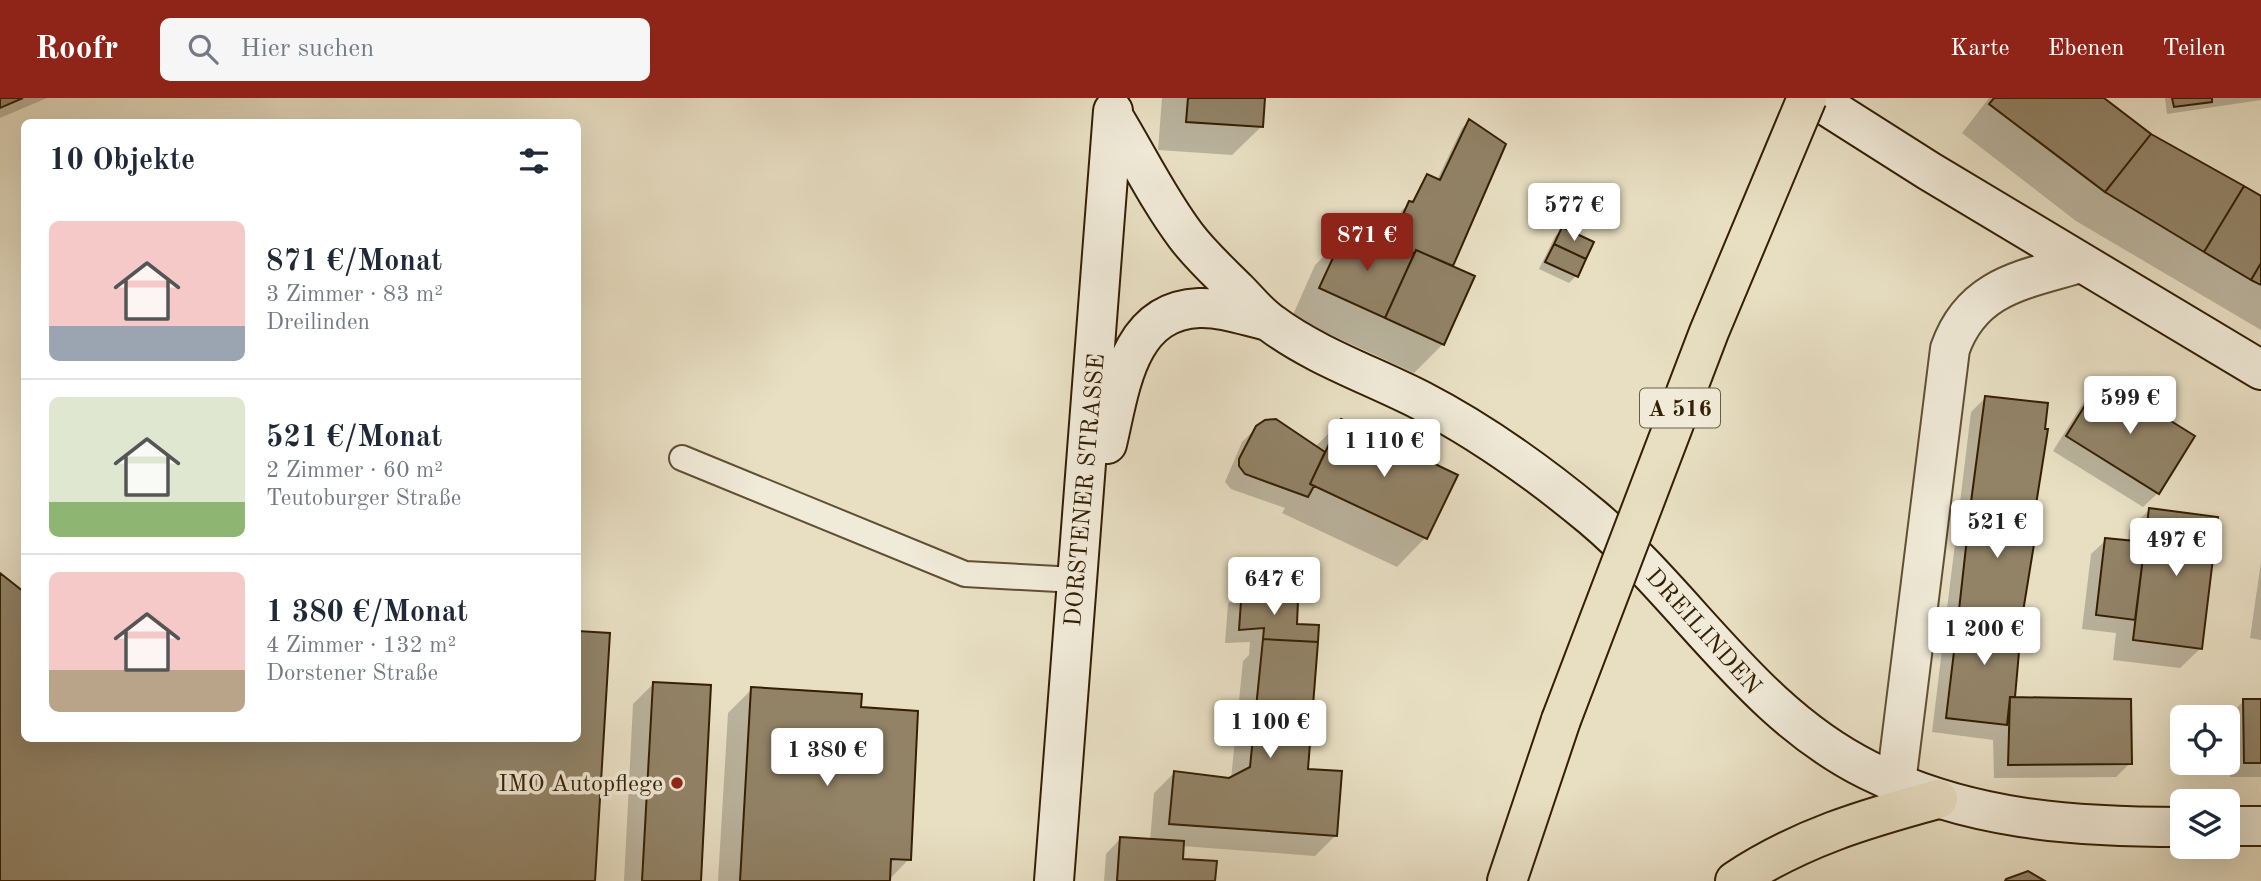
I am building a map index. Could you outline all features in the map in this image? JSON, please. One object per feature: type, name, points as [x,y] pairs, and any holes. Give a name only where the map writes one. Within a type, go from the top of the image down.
[{"type":"highway","name":"A 516","points":[[1507,881],[1561,720],[1695,369],[1807,98]]},
{"type":"highway","points":[[1735,881],[1797,844],[1857,821],[1938,799]]},
{"type":"main road","points":[[1814,98],[2261,370]]},
{"type":"main road","name":"DREILINDEN","points":[[1113,107],[1188,239],[1268,321]]},
{"type":"main road","name":"DORSTENER STRASSE","points":[[1054,881],[1113,107]]},
{"type":"main road","points":[[1896,783],[1947,368],[1955,334],[1965,316],[2001,287],[2080,262]]},
{"type":"main road","name":"DREILINDEN","points":[[1076,580],[1125,369],[1139,340],[1159,320],[1199,308],[1268,321],[1468,426],[1530,469],[1592,517],[1648,568],[1751,685],[1791,720],[1836,753],[1896,783],[1938,799],[2015,818],[2117,827],[2170,827]]},
{"type":"main road","points":[[2240,826],[2261,826]]},
{"type":"lane","points":[[682,458],[965,574],[1076,580]]},
{"type":"building","points":[[0,98],[23,98],[0,108]]},
{"type":"building","points":[[1188,98],[1265,98],[1263,127],[1186,122]]},
{"type":"building","points":[[1994,98],[2104,98],[2151,134],[2105,192],[1989,104]]},
{"type":"building","points":[[2172,98],[2212,98],[2212,102],[2174,107]]},
{"type":"building","points":[[1469,119],[1506,144],[1453,266],[1416,250],[1414,254],[1395,245],[1401,232],[1396,230],[1409,201],[1413,202],[1427,174],[1440,180]]},
{"type":"building","points":[[2151,134],[2244,186],[2204,252],[2105,192]]},
{"type":"building","points":[[2244,186],[2261,196],[2261,263],[2251,280],[2204,252]]},
{"type":"building","points":[[1562,227],[1594,242],[1586,259],[1554,244]]},
{"type":"building","points":[[1364,232],[1414,254],[1385,318],[1319,288],[1344,234],[1360,241]]},
{"type":"building","points":[[1554,244],[1586,259],[1578,277],[1545,262]]},
{"type":"building","points":[[1416,250],[1475,276],[1444,345],[1385,318]]},
{"type":"building","points":[[2261,263],[2261,285],[2251,280]]},
{"type":"building","points":[[2102,378],[2195,436],[2159,494],[2066,436]]},
{"type":"building","points":[[1985,396],[2048,403],[2045,429],[2048,429],[2035,511],[1971,502]]},
{"type":"building","points":[[1276,419],[1325,452],[1310,484],[1314,486],[1308,497],[1245,474],[1239,466],[1239,459],[1256,426],[1265,420]]},
{"type":"building","points":[[1341,419],[1458,475],[1427,539],[1310,484]]},
{"type":"building","points":[[1971,502],[2035,511],[2032,538],[2035,538],[2022,618],[1959,610]]},
{"type":"building","points":[[2149,508],[2218,517],[2202,649],[2133,640]]},
{"type":"building","points":[[2105,538],[2145,542],[2135,620],[2096,615]]},
{"type":"building","points":[[0,573],[21,590],[21,742],[581,742],[581,631],[610,633],[595,881],[0,881]]},
{"type":"building","points":[[1242,587],[1298,600],[1297,624],[1319,625],[1318,642],[1263,639],[1264,628],[1239,630]]},
{"type":"building","points":[[1959,610],[2022,618],[2015,697],[2010,697],[2007,725],[1946,718]]},
{"type":"building","points":[[1263,639],[1318,642],[1308,769],[1342,771],[1337,836],[1169,824],[1174,771],[1229,778],[1250,767]]},
{"type":"building","name":"IMO Autopflege","points":[[653,682],[711,685],[701,881],[642,881]]},
{"type":"building","points":[[751,687],[862,694],[861,707],[918,711],[911,860],[891,859],[890,881],[740,881]]},
{"type":"building","points":[[2010,697],[2131,699],[2132,764],[2008,765]]},
{"type":"building","points":[[2243,699],[2261,699],[2261,763],[2244,763]]},
{"type":"building","points":[[1120,837],[1184,841],[1183,859],[1217,861],[1215,881],[1117,881]]},
{"type":"building","points":[[2028,871],[2045,881],[2005,881],[2006,879]]},
{"type":"place","name":"IMO Autopflege","points":[[677,783]]}]
